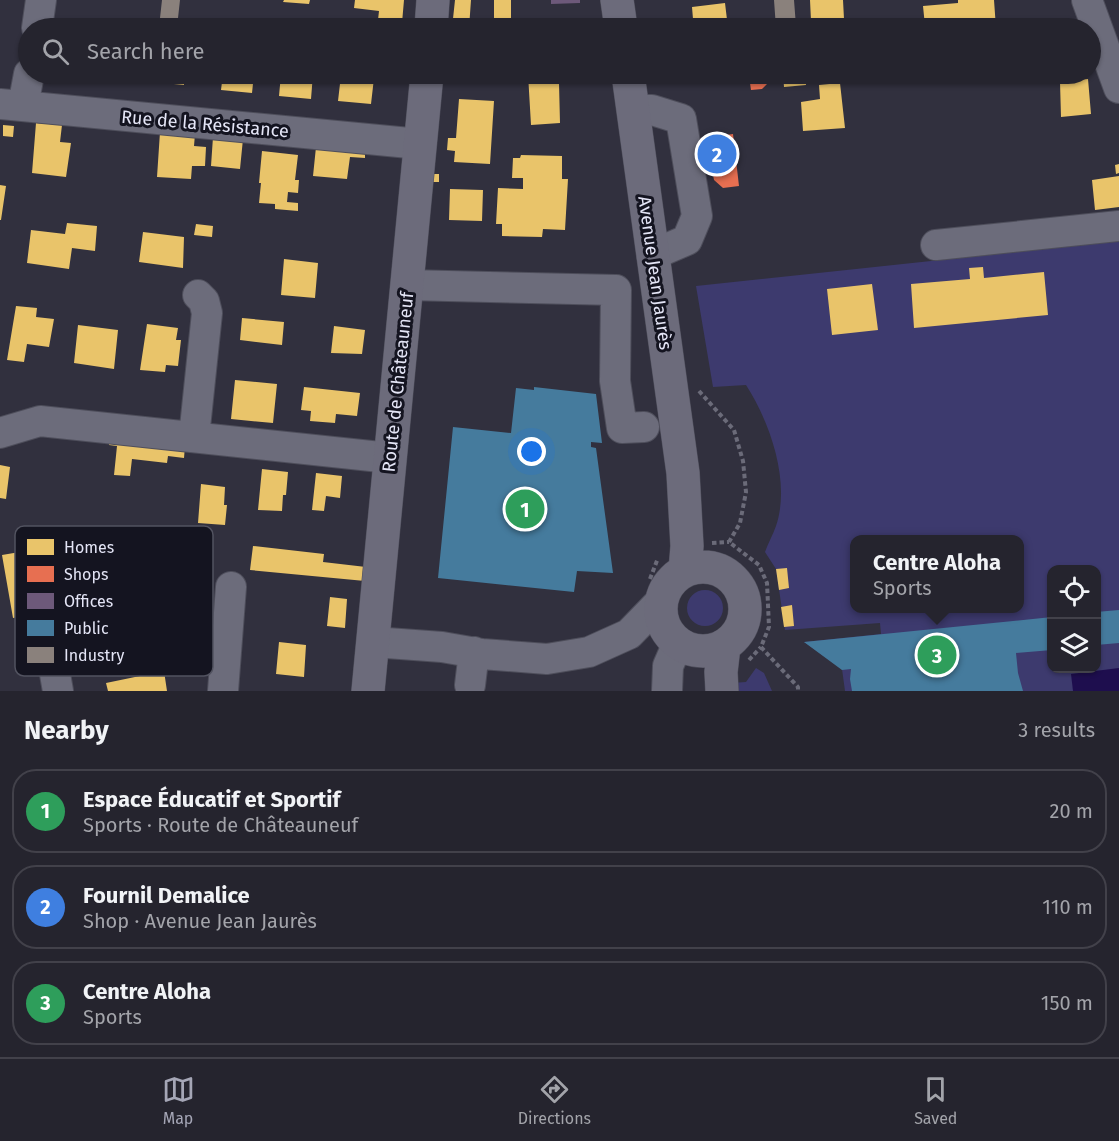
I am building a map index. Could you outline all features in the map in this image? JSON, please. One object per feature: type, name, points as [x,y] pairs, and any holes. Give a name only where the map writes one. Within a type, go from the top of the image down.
[{"type":"main road","points":[[432,18],[434,0]]},
{"type":"main road","points":[[618,0],[620,18]]},
{"type":"main road","name":"Route de Châteauneuf","points":[[368,691],[426,84]]},
{"type":"main road","name":"Avenue Jean Jaurès","points":[[629,84],[683,473],[699,570]]},
{"type":"main road","points":[[692,643],[734,638],[741,627],[745,615],[745,601],[741,589],[722,571],[699,570],[674,578],[662,600],[661,612],[664,624],[692,643],[721,672],[722,691]]},
{"type":"main road","points":[[692,643],[707,691]]},
{"type":"street","points":[[38,18],[41,0]]},
{"type":"street","points":[[1087,0],[1094,18]]},
{"type":"street","points":[[1101,38],[1119,88]]},
{"type":"street","name":"Rue de la Résistance","points":[[24,84],[12,105],[420,144]]},
{"type":"street","points":[[633,110],[652,110],[681,119],[697,216],[687,240],[652,255]]},
{"type":"street","points":[[936,245],[1119,226]]},
{"type":"street","points":[[407,285],[616,290],[615,381],[622,428],[644,427]]},
{"type":"street","points":[[194,437],[207,313],[204,301],[198,295]]},
{"type":"street","points":[[0,433],[40,421],[390,458]]},
{"type":"street","points":[[223,691],[231,587]]},
{"type":"street","points":[[373,642],[547,659],[589,652],[629,634],[662,600]]},
{"type":"street","points":[[629,634],[692,643]]},
{"type":"street","points":[[667,691],[668,666],[692,643]]},
{"type":"street","points":[[470,685],[474,652]]},
{"type":"street","points":[[55,676],[58,691]]},
{"type":"path","points":[[698,389],[734,430],[742,461],[746,492],[740,523],[729,542],[759,565],[766,583],[769,627],[761,647],[798,687],[798,691]]},
{"type":"shaded area","points":[[1119,241],[1119,691],[845,691],[842,669],[804,642],[881,634],[880,623],[785,630],[776,569],[765,552],[776,526],[780,509],[781,491],[776,453],[763,416],[746,385],[713,387],[696,286]]},
{"type":"shaded area","points":[[705,590],[717,596],[723,608],[717,620],[705,626],[693,620],[687,608],[693,596]]},
{"type":"shaded area","points":[[756,668],[764,673],[772,691],[732,691],[731,683],[746,682]]},
{"type":"shaded area","points":[[1119,668],[1119,691],[1073,691],[1071,674],[1101,673],[1101,670]]},
{"type":"building: Homes","points":[[284,0],[310,0],[309,4],[283,2]]},
{"type":"building: Homes","points":[[355,0],[404,0],[402,18],[378,18],[379,11],[354,8]]},
{"type":"building: Homes","points":[[455,0],[471,0],[470,18],[453,18]]},
{"type":"building: Homes","points":[[494,0],[511,0],[511,18],[494,18]]},
{"type":"building: Homes","points":[[810,0],[843,0],[844,18],[811,18]]},
{"type":"building: Homes","points":[[958,0],[994,0],[995,18],[924,18],[923,6],[958,3]]},
{"type":"building: Homes","points":[[725,3],[727,18],[693,18],[692,7]]},
{"type":"building: Homes","points":[[222,84],[253,84],[252,93],[221,90]]},
{"type":"building: Homes","points":[[280,84],[312,84],[311,99],[279,96]]},
{"type":"building: Homes","points":[[340,84],[373,84],[371,104],[338,101]]},
{"type":"building: Homes","points":[[529,84],[559,84],[560,123],[531,125]]},
{"type":"building: Homes","points":[[784,84],[806,84],[806,85],[784,87]]},
{"type":"building: Homes","points":[[840,84],[845,128],[803,131],[801,102],[820,99],[819,85]]},
{"type":"building: Homes","points":[[1060,84],[1088,84],[1091,114],[1061,117]]},
{"type":"building: Homes","points":[[459,99],[494,101],[490,164],[454,162],[455,151],[447,150],[448,138],[456,138]]},
{"type":"building: Homes","points":[[36,123],[62,125],[60,142],[71,143],[66,177],[32,173]]},
{"type":"building: Homes","points":[[3,125],[14,126],[13,137],[3,136]]},
{"type":"building: Homes","points":[[160,132],[195,134],[194,146],[206,147],[205,166],[192,166],[191,179],[157,177]]},
{"type":"building: Homes","points":[[213,137],[243,139],[240,169],[211,166]]},
{"type":"building: Homes","points":[[316,147],[365,148],[365,158],[350,157],[347,179],[313,176]]},
{"type":"building: Homes","points":[[262,151],[298,155],[295,180],[299,180],[298,193],[288,192],[287,202],[298,203],[298,211],[275,209],[275,204],[259,203]]},
{"type":"building: Homes","points":[[521,155],[562,156],[562,179],[568,179],[565,230],[543,229],[542,237],[502,236],[502,224],[496,224],[498,188],[523,189],[523,178],[512,178],[513,158],[520,158]]},
{"type":"building: Homes","points":[[1119,164],[1119,173],[1116,174],[1115,165]]},
{"type":"building: Homes","points":[[433,174],[439,174],[439,182],[432,182]]},
{"type":"building: Homes","points":[[1119,176],[1119,207],[1095,210],[1092,180]]},
{"type":"building: Homes","points":[[0,185],[6,186],[1,220],[0,220]]},
{"type":"building: Homes","points":[[450,189],[483,190],[482,221],[449,220]]},
{"type":"building: Homes","points":[[67,223],[97,226],[95,251],[72,248],[69,269],[27,263],[31,230],[65,234]]},
{"type":"building: Homes","points":[[196,224],[213,226],[212,237],[194,235]]},
{"type":"building: Homes","points":[[143,232],[184,237],[183,268],[139,262]]},
{"type":"building: Homes","points":[[284,259],[318,263],[315,298],[281,295]]},
{"type":"building: Homes","points":[[983,267],[984,278],[1044,272],[1048,315],[914,328],[911,284],[970,279],[969,268]]},
{"type":"building: Homes","points":[[872,284],[878,330],[832,335],[827,289]]},
{"type":"building: Homes","points":[[16,306],[37,308],[36,317],[54,319],[49,347],[27,344],[24,362],[7,360]]},
{"type":"building: Homes","points":[[242,318],[284,322],[282,345],[240,340]]},
{"type":"building: Homes","points":[[147,324],[178,328],[176,340],[181,340],[178,366],[166,365],[165,372],[140,370]]},
{"type":"building: Homes","points":[[78,325],[118,330],[114,369],[74,363]]},
{"type":"building: Homes","points":[[334,326],[365,330],[362,354],[331,353]]},
{"type":"building: Homes","points":[[235,380],[277,384],[273,423],[231,419]]},
{"type":"building: Homes","points":[[304,387],[360,393],[357,416],[336,414],[335,423],[310,421],[311,411],[301,410]]},
{"type":"building: Homes","points":[[110,439],[185,446],[184,458],[168,456],[167,463],[132,459],[130,476],[114,475],[117,446],[109,445]]},
{"type":"building: Homes","points":[[0,465],[10,467],[6,499],[0,498]]},
{"type":"building: Homes","points":[[262,469],[288,472],[282,511],[258,510]]},
{"type":"building: Homes","points":[[316,473],[342,476],[340,498],[326,496],[324,511],[312,510]]},
{"type":"building: Homes","points":[[201,484],[225,487],[224,505],[227,505],[225,525],[198,523]]},
{"type":"building: Homes","points":[[253,546],[324,554],[323,562],[366,567],[365,581],[250,570]]},
{"type":"building: Homes","points":[[15,553],[15,618],[13,618],[2,555]]},
{"type":"building: Homes","points":[[787,568],[789,588],[779,590],[776,569]]},
{"type":"building: Homes","points":[[330,597],[347,599],[345,628],[327,626]]},
{"type":"building: Homes","points":[[792,605],[794,626],[784,627],[781,607]]},
{"type":"building: Homes","points":[[279,642],[306,645],[304,677],[276,674]]},
{"type":"building: Homes","points":[[140,676],[165,676],[167,691],[108,691],[106,683]]},
{"type":"building: Shops","points":[[750,84],[767,84],[762,89],[751,90]]},
{"type":"building: Shops","points":[[733,134],[739,186],[723,188],[714,180],[712,170],[703,171],[699,139]]},
{"type":"building: Offices","points":[[551,0],[580,0],[580,3],[551,4]]},
{"type":"building: Public","points":[[534,387],[596,394],[602,443],[591,442],[591,447],[596,448],[613,573],[577,571],[574,592],[438,578],[453,427],[511,433],[516,388],[534,390]]},
{"type":"building: Public","points":[[1119,610],[1119,643],[1101,645],[1101,612]]},
{"type":"building: Public","points":[[1047,618],[1047,650],[1016,653],[1023,691],[852,691],[851,669],[842,670],[804,642]]},
{"type":"building: Industry","points":[[162,0],[180,0],[178,18],[160,18]]},
{"type":"building: Industry","points":[[774,0],[794,0],[795,18],[775,18]]},
{"type":"place","name":"Fournil Demalice","points":[[717,154]]},
{"type":"place","name":"Espace Éducatif et Sportif","points":[[525,509]]},
{"type":"place","name":"Centre Aloha","points":[[937,655]]}]
